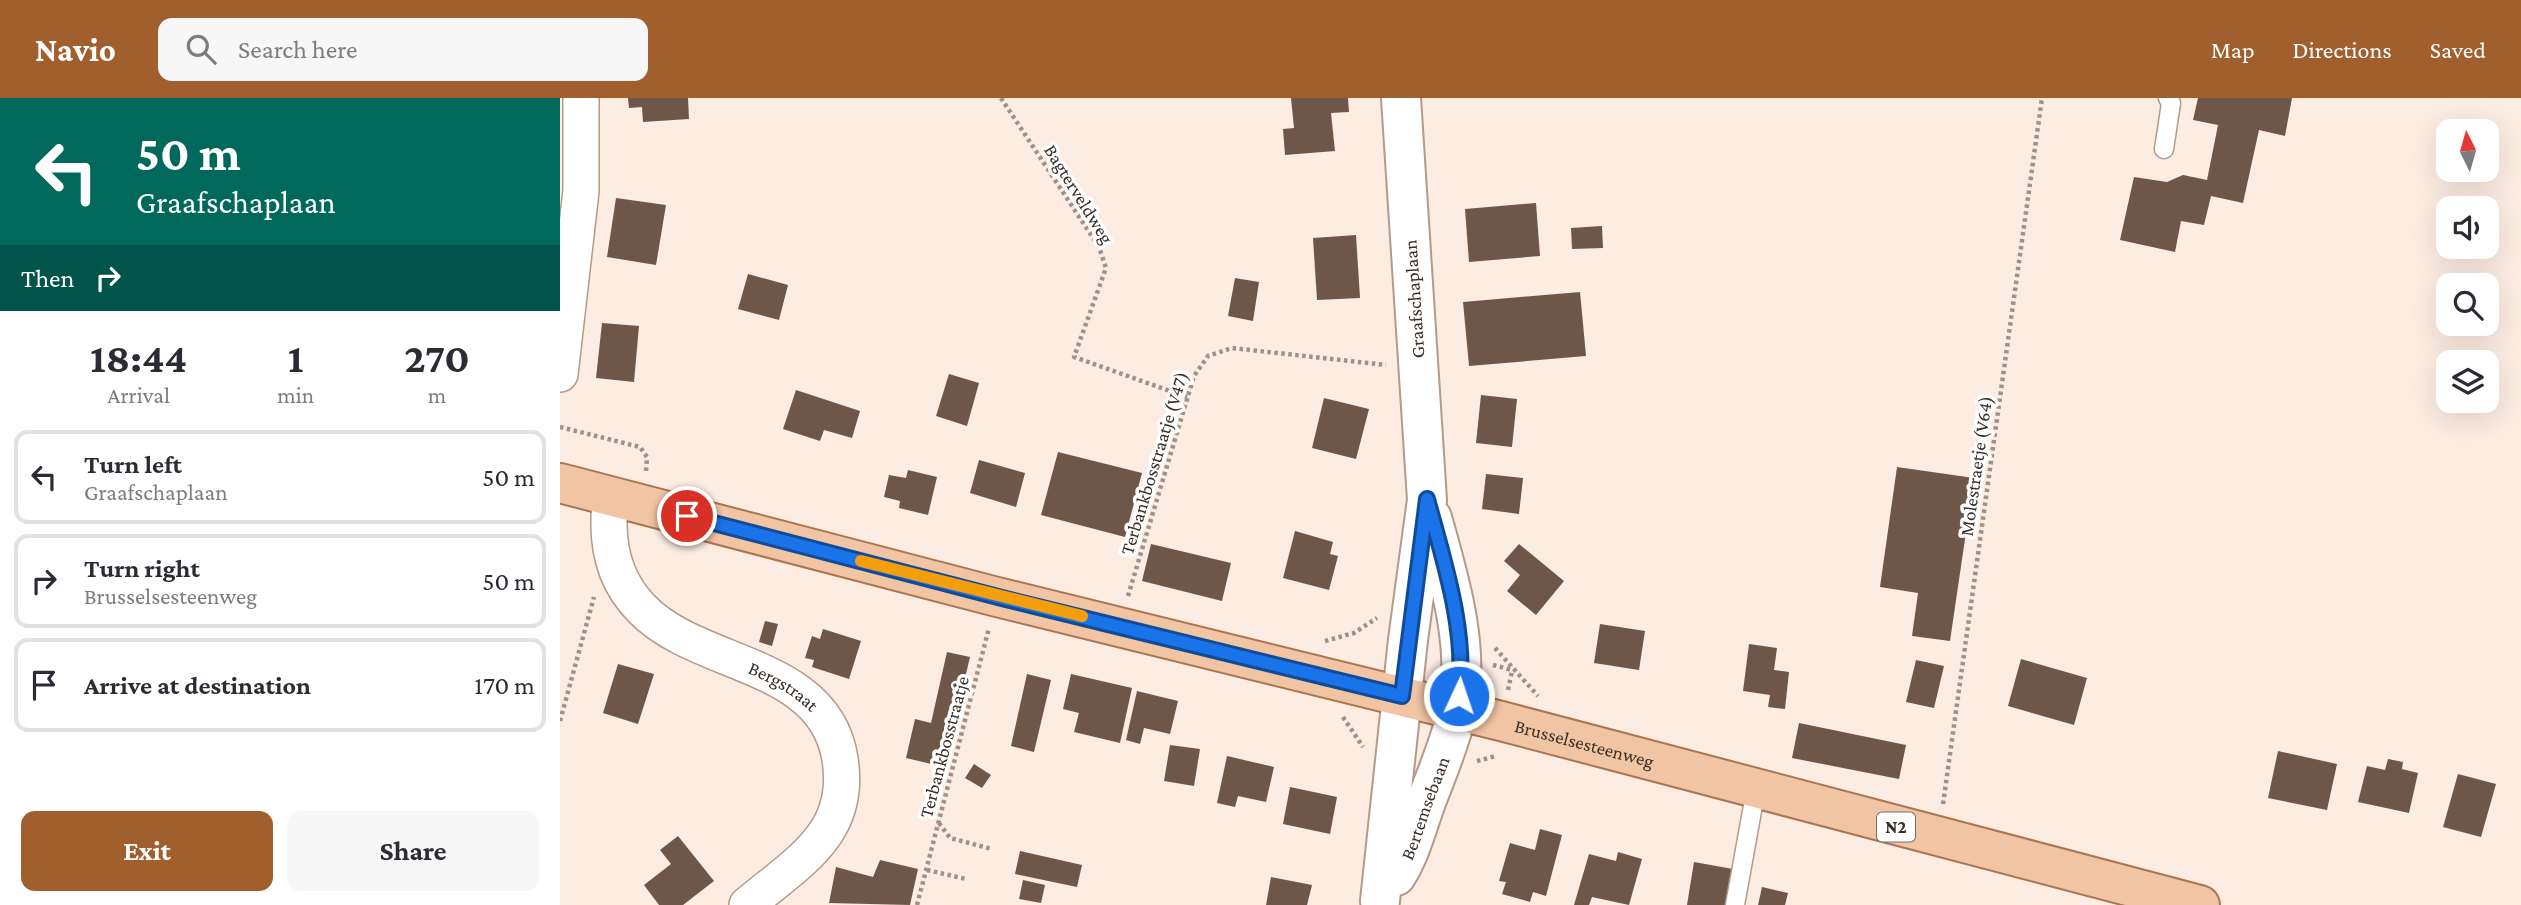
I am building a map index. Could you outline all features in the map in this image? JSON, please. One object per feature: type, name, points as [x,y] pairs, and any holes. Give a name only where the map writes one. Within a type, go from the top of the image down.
[{"type":"main road","name":"Brusselsesteenweg","points":[[560,482],[998,597],[1458,710],[1938,839],[2200,905]]},
{"type":"street","points":[[560,374],[581,191],[581,98]]},
{"type":"street","name":"Graafschaplaan","points":[[1401,98],[1427,499],[1402,696]]},
{"type":"street","name":"Bergstraat","points":[[611,496],[608,522],[614,564],[629,595],[650,617],[679,635],[780,681],[819,710],[831,726],[838,746],[843,789],[831,829],[819,844],[747,905]]},
{"type":"street","name":"Graafschaplaan","points":[[1427,499],[1444,559],[1462,656],[1458,710]]},
{"type":"street","name":"Bertemsebaan","points":[[1379,903],[1402,696]]},
{"type":"street","name":"Bertemsebaan","points":[[1379,903],[1400,869],[1445,755],[1458,710]]},
{"type":"lane","points":[[2164,149],[2171,103],[2168,98]]},
{"type":"lane","points":[[1735,905],[1756,789]]},
{"type":"path","name":"Bagterveldweg","points":[[1001,98],[1099,247],[1106,268],[1074,357],[1188,397]]},
{"type":"path","name":"Molestraetje (V64)","points":[[1938,839],[2042,98]]},
{"type":"path","name":"Terbankbosstraatje (V47)","points":[[1120,625],[1188,397],[1202,362],[1215,352],[1232,348],[1419,367]]},
{"type":"path","points":[[560,427],[640,447],[647,457],[645,472]]},
{"type":"path","points":[[560,720],[597,584],[614,564]]},
{"type":"path","name":"Terbankbosstraatje","points":[[917,905],[998,597]]},
{"type":"path","points":[[939,822],[950,838],[992,849]]},
{"type":"path","points":[[927,870],[966,879]]},
{"type":"building","points":[[628,98],[688,98],[689,119],[643,122],[642,107],[629,108]]},
{"type":"building","points":[[1291,98],[1348,98],[1349,112],[1331,113],[1335,151],[1285,155],[1283,129],[1294,128]]},
{"type":"building","points":[[2198,98],[2292,98],[2285,136],[2259,130],[2243,203],[2211,196],[2204,225],[2181,221],[2175,252],[2120,240],[2134,177],[2167,182],[2183,175],[2207,180],[2218,125],[2193,120]]},
{"type":"building","points":[[616,198],[666,205],[656,265],[607,257]]},
{"type":"building","points":[[1536,203],[1540,256],[1469,262],[1465,209]]},
{"type":"building","points":[[1602,226],[1603,248],[1572,249],[1571,228]]},
{"type":"building","points":[[1356,235],[1360,298],[1317,300],[1313,238]]},
{"type":"building","points":[[748,274],[788,285],[779,320],[738,309]]},
{"type":"building","points":[[1235,278],[1259,282],[1253,321],[1228,316]]},
{"type":"building","points":[[1580,292],[1586,356],[1469,366],[1463,302]]},
{"type":"building","points":[[602,323],[639,326],[634,382],[596,378]]},
{"type":"building","points":[[949,374],[979,383],[967,426],[936,416]]},
{"type":"building","points":[[796,390],[860,411],[852,438],[824,430],[820,441],[783,429]]},
{"type":"building","points":[[1481,395],[1517,399],[1512,447],[1476,443]]},
{"type":"building","points":[[1324,398],[1369,409],[1356,459],[1312,448]]},
{"type":"building","points":[[1058,452],[1142,473],[1125,537],[1041,515]]},
{"type":"building","points":[[979,460],[1025,473],[1016,507],[970,493]]},
{"type":"building","points":[[1897,467],[1974,478],[1950,641],[1912,636],[1918,593],[1880,587]]},
{"type":"building","points":[[908,470],[937,477],[928,515],[899,508],[900,501],[884,497],[889,475],[906,478]]},
{"type":"building","points":[[1486,474],[1523,478],[1519,514],[1482,509]]},
{"type":"building","points":[[1295,531],[1333,542],[1330,554],[1338,556],[1329,590],[1283,578]]},
{"type":"building","points":[[1151,544],[1231,563],[1222,601],[1142,581]]},
{"type":"building","points":[[1519,544],[1564,581],[1536,615],[1507,591],[1520,575],[1504,561]]},
{"type":"building","points":[[765,621],[778,624],[772,646],[759,642]]},
{"type":"building","points":[[1600,624],[1645,631],[1639,670],[1594,663]]},
{"type":"building","points":[[823,629],[861,641],[849,679],[812,667],[814,660],[805,658],[812,636],[820,639]]},
{"type":"building","points":[[1749,644],[1777,648],[1774,670],[1789,672],[1785,709],[1768,707],[1770,695],[1743,691]]},
{"type":"building","points":[[947,652],[970,657],[944,767],[906,758],[915,719],[931,723]]},
{"type":"building","points":[[2021,659],[2087,678],[2074,725],[2008,706]]},
{"type":"building","points":[[1916,660],[1944,666],[1934,708],[1906,702]]},
{"type":"building","points":[[618,664],[654,674],[638,724],[603,713]]},
{"type":"building","points":[[1027,674],[1051,680],[1034,752],[1011,746]]},
{"type":"building","points":[[1071,674],[1132,688],[1120,743],[1074,732],[1079,713],[1063,709]]},
{"type":"building","points":[[1137,691],[1178,701],[1170,734],[1144,728],[1140,744],[1126,740]]},
{"type":"building","points":[[1799,723],[1906,745],[1899,779],[1792,758]]},
{"type":"building","points":[[1170,745],[1200,749],[1194,786],[1164,781]]},
{"type":"building","points":[[2278,751],[2337,764],[2327,810],[2268,798]]},
{"type":"building","points":[[1227,756],[1274,767],[1266,802],[1238,796],[1235,807],[1217,803]]},
{"type":"building","points":[[2388,759],[2403,762],[2402,769],[2418,773],[2409,813],[2358,802],[2367,766],[2385,770]]},
{"type":"building","points":[[974,764],[991,775],[982,788],[965,778]]},
{"type":"building","points":[[2458,774],[2496,784],[2481,837],[2443,827]]},
{"type":"building","points":[[1290,787],[1337,797],[1330,834],[1283,824]]},
{"type":"building","points":[[1540,829],[1562,835],[1546,896],[1533,892],[1530,902],[1502,894],[1506,882],[1499,881],[1510,843],[1535,850]]},
{"type":"building","points":[[678,836],[714,881],[683,905],[659,905],[644,885],[671,864],[660,850]]},
{"type":"building","points":[[1020,851],[1082,865],[1077,887],[1015,874]]},
{"type":"building","points":[[1618,852],[1642,859],[1629,905],[1592,897],[1589,905],[1574,905],[1589,854],[1616,861]]},
{"type":"building","points":[[880,860],[918,869],[910,905],[829,903],[836,867],[873,877]]},
{"type":"building","points":[[1694,862],[1733,869],[1727,905],[1687,905]]},
{"type":"building","points":[[1271,877],[1312,885],[1307,905],[1266,905]]},
{"type":"building","points":[[1023,880],[1045,885],[1041,903],[1019,899]]},
{"type":"building","points":[[1762,887],[1788,893],[1785,905],[1758,905]]},
{"type":"slow traffic","points":[[861,561],[1082,616]]},
{"type":"route","points":[[687,516],[998,597],[1402,696],[1427,499],[1444,559],[1462,656],[1459,696]]}]
